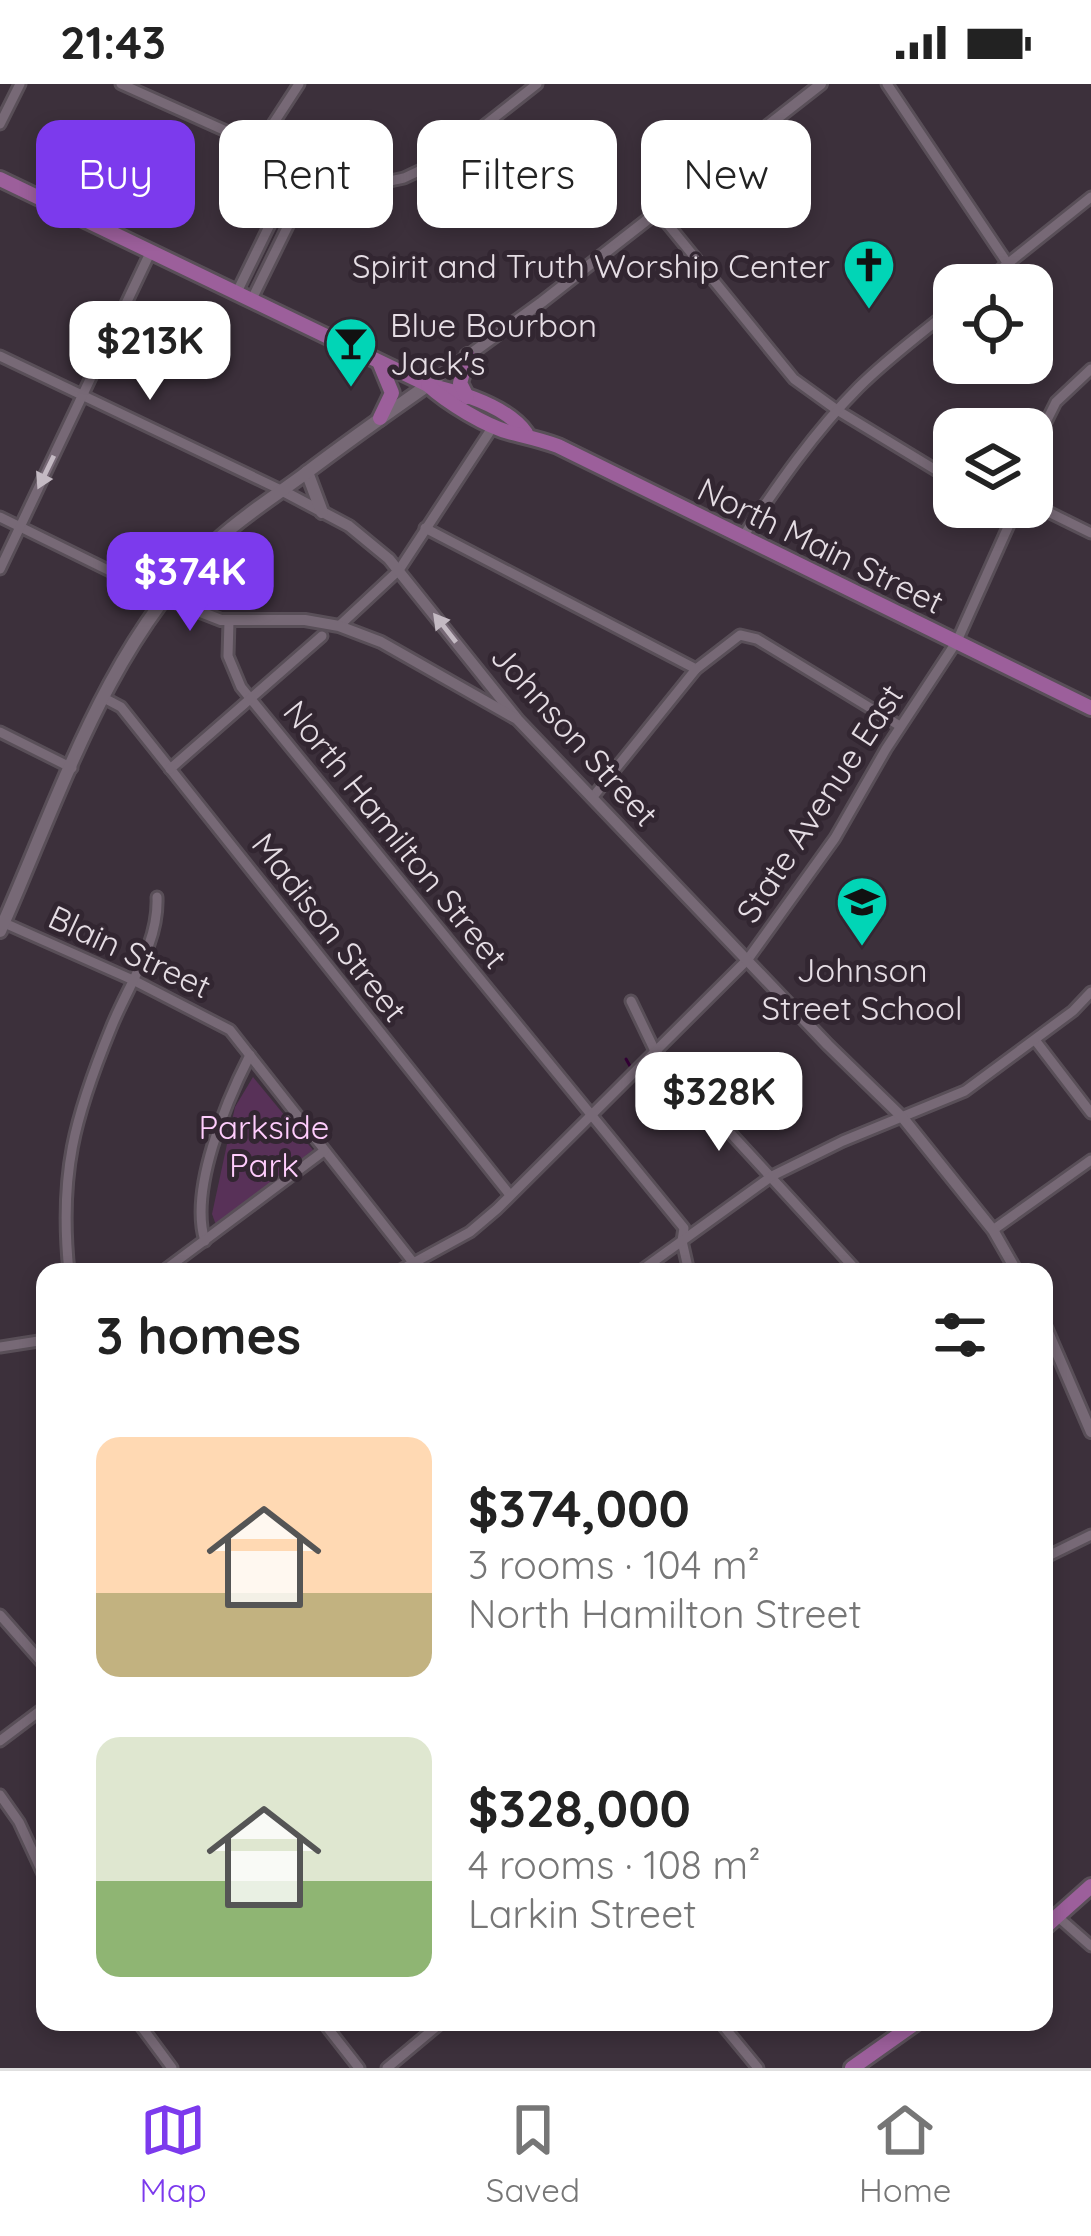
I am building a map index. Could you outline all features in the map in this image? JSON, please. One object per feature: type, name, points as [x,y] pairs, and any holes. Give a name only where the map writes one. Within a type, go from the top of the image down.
[{"type":"main road","name":"North Main Street","points":[[0,179],[428,385],[518,421],[526,433]]},
{"type":"main road","points":[[467,397],[460,383],[468,356]]},
{"type":"main road","points":[[376,359],[392,388],[380,418]]},
{"type":"main road","name":"North Main Street","points":[[428,385],[444,399],[511,433],[526,433],[1091,708]]},
{"type":"main road","points":[[1,925],[104,698],[165,598],[213,544],[428,385]]},
{"type":"main road","points":[[307,472],[322,512]]},
{"type":"main road","points":[[1053,1920],[1091,1886]]},
{"type":"main road","points":[[852,2068],[904,2031]]},
{"type":"street","points":[[0,124],[20,84]]},
{"type":"street","points":[[121,84],[219,128]]},
{"type":"street","points":[[275,120],[299,84]]},
{"type":"street","points":[[393,179],[423,171],[537,84]]},
{"type":"street","points":[[775,120],[821,84]]},
{"type":"street","points":[[886,84],[1008,263],[1091,197]]},
{"type":"street","points":[[428,385],[641,223]]},
{"type":"street","points":[[244,296],[273,228]]},
{"type":"street","points":[[244,296],[283,228]]},
{"type":"street","points":[[671,228],[794,379],[933,468]]},
{"type":"street","points":[[0,568],[151,253]]},
{"type":"street","points":[[742,538],[837,410],[933,324]]},
{"type":"street","name":"Johnson Street","points":[[0,356],[349,526],[399,570],[518,720],[903,1118],[993,1230],[1012,1263]]},
{"type":"street","points":[[1053,408],[1091,369]]},
{"type":"street","points":[[340,626],[399,570],[494,424]]},
{"type":"street","points":[[1053,514],[1091,533]]},
{"type":"street","points":[[0,517],[165,598],[229,621],[305,620],[340,626],[450,680],[518,720]]},
{"type":"street","points":[[425,528],[696,669]]},
{"type":"street","name":"State Avenue East","points":[[409,1263],[470,1232],[748,959],[835,838],[957,641],[1008,528]]},
{"type":"street","name":"North Hamilton Street","points":[[229,621],[228,656],[250,698],[684,1228],[687,1263]]},
{"type":"street","points":[[592,798],[696,669],[740,635],[757,639],[901,726]]},
{"type":"street","points":[[170,769],[322,636]]},
{"type":"street","points":[[450,680],[472,683],[484,675]]},
{"type":"street","name":"Madison Street","points":[[104,698],[121,707],[510,1195]]},
{"type":"street","points":[[0,732],[72,768]]},
{"type":"street","points":[[68,1263],[64,1200],[75,1124],[158,923],[157,897]]},
{"type":"street","name":"Blain Street","points":[[1,925],[133,980],[230,1030],[412,1261]]},
{"type":"street","points":[[651,1263],[772,1176],[965,1091],[1091,992]]},
{"type":"street","points":[[632,1001],[655,1052],[850,1263]]},
{"type":"street","points":[[1035,1040],[1091,1113]]},
{"type":"street","points":[[205,1241],[199,1223],[211,1154],[250,1055]]},
{"type":"street","points":[[174,1263],[324,1150]]},
{"type":"street","points":[[993,1230],[1091,1160]]},
{"type":"street","points":[[0,1347],[36,1341]]},
{"type":"street","points":[[1053,1344],[1091,1432]]},
{"type":"street","points":[[1053,1554],[1091,1535]]},
{"type":"street","points":[[0,1615],[36,1656]]},
{"type":"street","points":[[0,1741],[36,1714]]},
{"type":"street","points":[[0,1795],[36,1859]]},
{"type":"street","points":[[1057,1916],[1091,1946]]},
{"type":"street","points":[[145,2031],[172,2068]]},
{"type":"street","points":[[330,2031],[359,2068]]},
{"type":"street","points":[[387,2068],[431,2031]]},
{"type":"street","points":[[727,2031],[758,2068]]},
{"type":"green space","name":"Parkside Park","points":[[253,1077],[313,1150],[216,1225],[212,1214],[235,1107]]},
{"type":"waterway","points":[[626,1059],[630,1066]]},
{"type":"place","name":"Spirit and Truth Worship Center","points":[[869,311]]},
{"type":"place","name":"Blue Bourbon Jack's","points":[[351,389]]},
{"type":"place","name":"Johnson Street School","points":[[862,948]]}]
